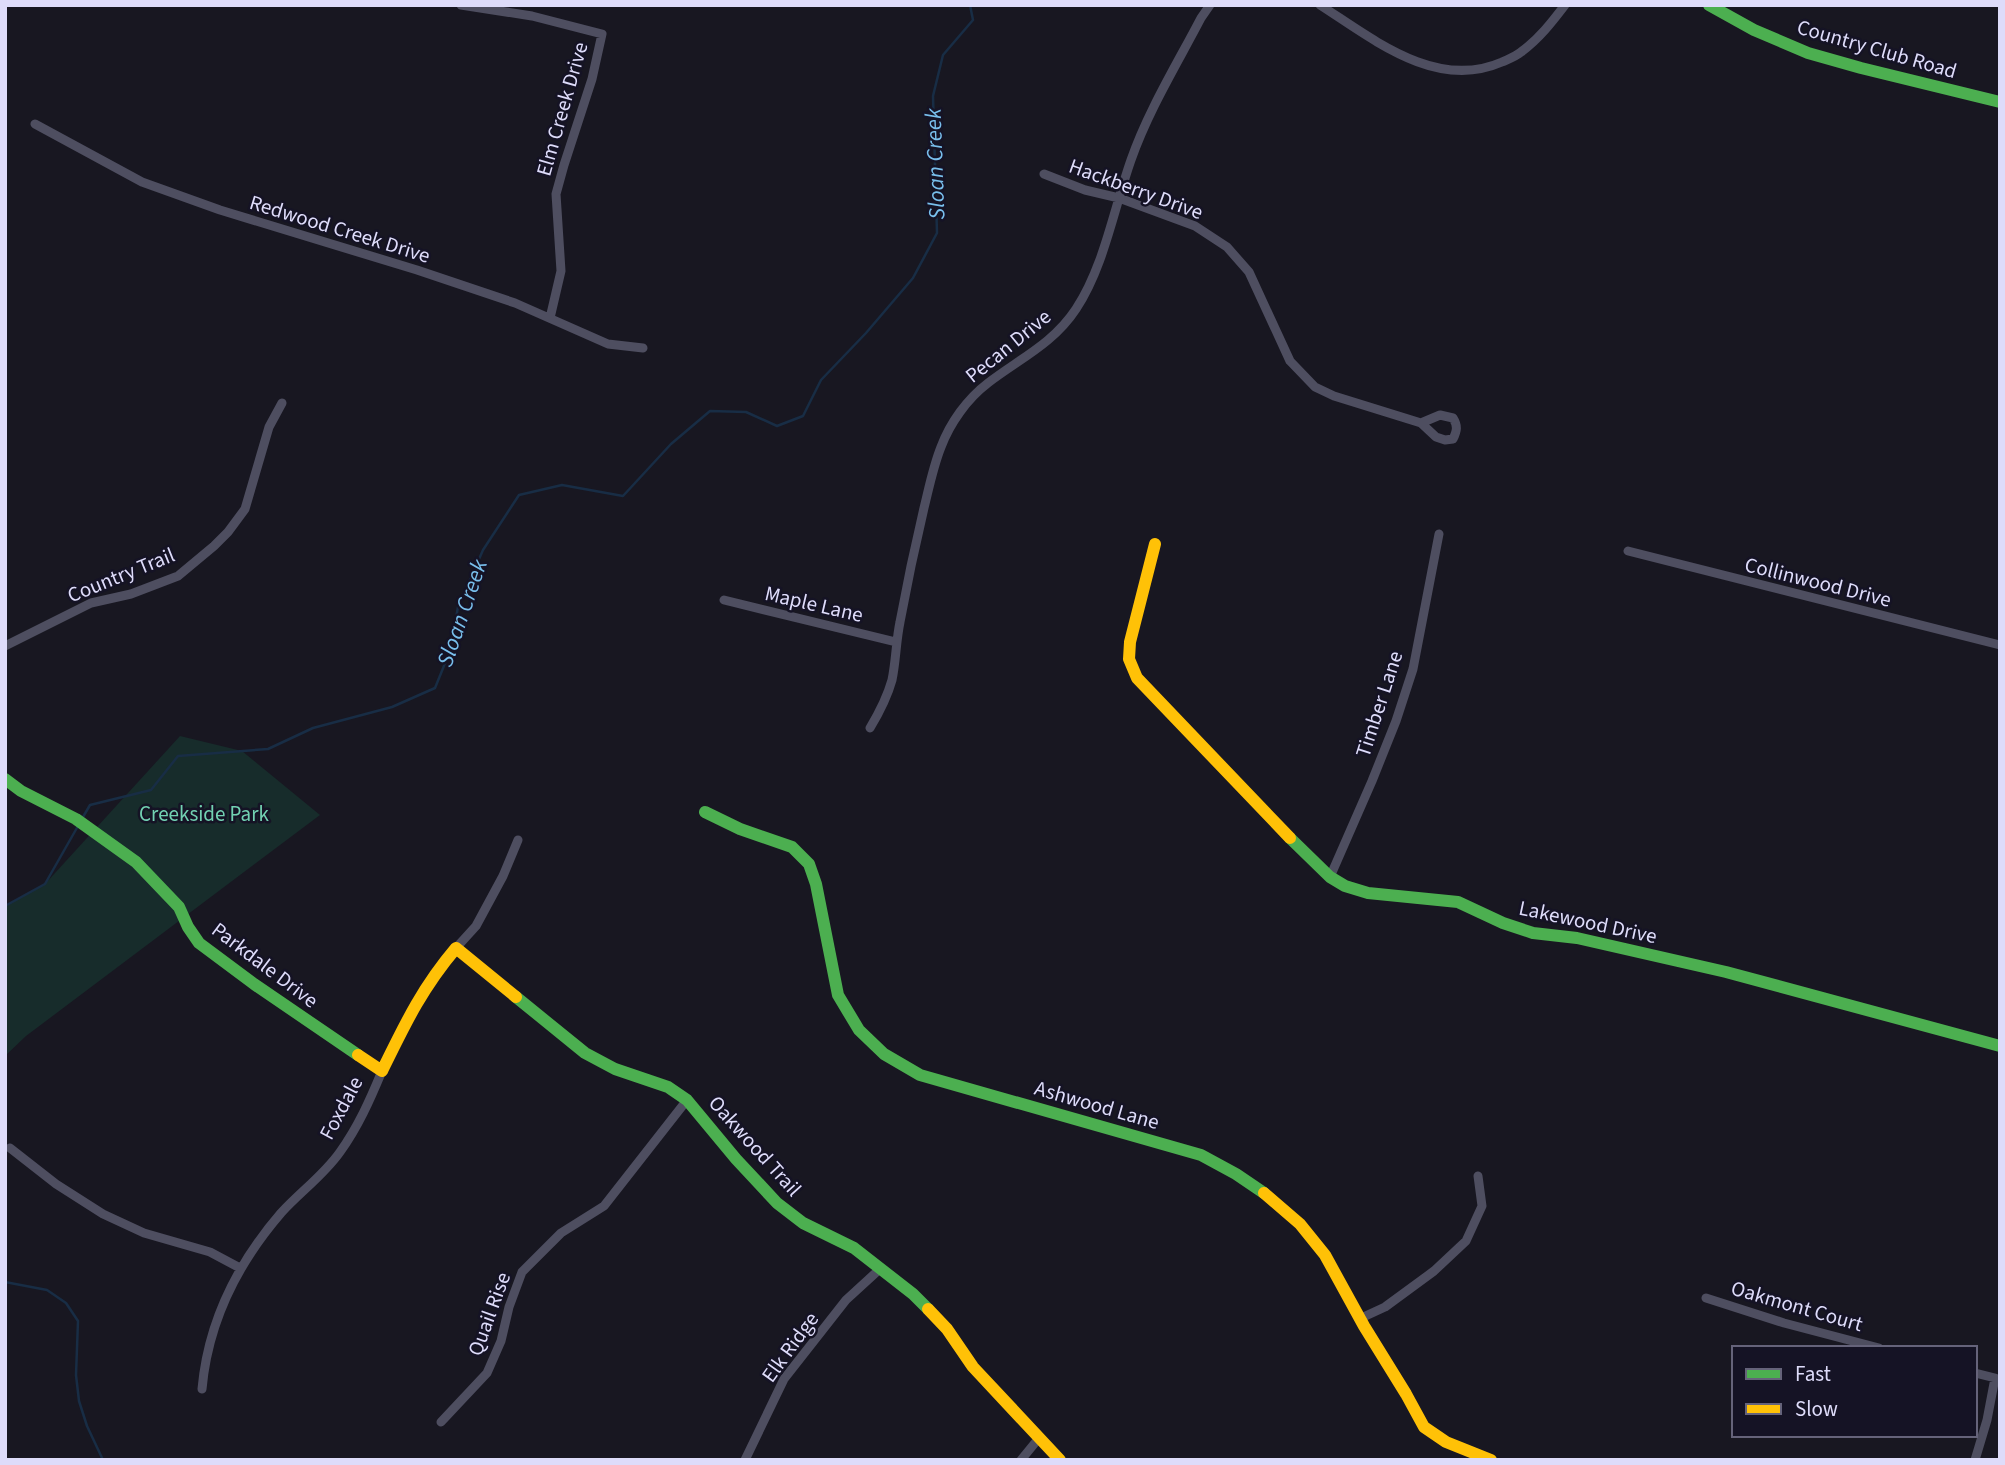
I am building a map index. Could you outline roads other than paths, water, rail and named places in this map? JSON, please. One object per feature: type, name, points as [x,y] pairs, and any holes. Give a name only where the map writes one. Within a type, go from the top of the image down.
[{"type":"street","name":"Elm Creek Drive","points":[[461,5],[532,16],[602,34],[592,79],[556,194],[561,271],[550,318]]},
{"type":"street","name":"Pecan Drive","points":[[870,728],[883,705],[892,680],[896,642],[912,557],[942,444],[971,399],[1054,336],[1074,312],[1088,289],[1143,129],[1210,5]]},
{"type":"street","points":[[1320,5],[1409,59],[1459,71],[1486,68],[1519,54],[1541,36],[1565,5]]},
{"type":"street","name":"Country Club Road","points":[[1709,5],[1754,30],[1808,53],[2000,102]]},
{"type":"street","name":"Redwood Creek Drive","points":[[35,124],[142,182],[220,210],[515,303],[608,344],[643,348]]},
{"type":"street","name":"Hackberry Drive","points":[[1044,174],[1195,226],[1227,247],[1249,272],[1290,361],[1315,387],[1334,396],[1421,423]]},
{"type":"street","name":"Country Trail","points":[[5,646],[91,603],[131,594],[177,576],[214,546],[245,509],[269,427],[282,403]]},
{"type":"street","name":"Timber Lane","points":[[1330,877],[1382,757],[1413,669],[1439,534]]},
{"type":"street","name":"Lakewood Drive","points":[[1155,544],[1130,642],[1129,659],[1137,678],[1303,852],[1330,877],[1345,886],[1368,893],[1458,902],[1503,923],[1533,933],[1577,938],[1726,972],[2000,1046]]},
{"type":"street","name":"Collinwood Drive","points":[[1628,551],[2000,645]]},
{"type":"street","name":"Maple Lane","points":[[724,600],[896,642]]},
{"type":"street","name":"Parkdale Drive","points":[[5,779],[21,791],[76,819],[136,862],[178,907],[199,943],[382,1072]]},
{"type":"street","name":"Ashwood Lane","points":[[705,812],[740,829],[792,847],[809,864],[816,884],[838,995],[859,1030],[884,1054],[920,1075],[1201,1155],[1225,1167],[1283,1207],[1325,1256],[1424,1427],[1445,1441],[1491,1460]]},
{"type":"street","name":"Foxdale","points":[[202,1390],[204,1361],[215,1320],[240,1268],[281,1214],[339,1154],[364,1113],[415,1004],[435,973],[476,926],[503,876],[518,839]]},
{"type":"street","name":"Oakwood Trail","points":[[456,948],[585,1053],[615,1069],[668,1087],[687,1100],[777,1203],[803,1223],[854,1248],[933,1313],[973,1367],[1060,1460]]},
{"type":"street","name":"Quail Rise","points":[[441,1422],[487,1373],[501,1341],[509,1307],[522,1272],[561,1233],[604,1206],[687,1100]]},
{"type":"street","points":[[10,1148],[56,1184],[103,1214],[144,1233],[210,1252],[240,1268]]},
{"type":"street","points":[[1359,1318],[1385,1307],[1434,1271],[1466,1241],[1482,1206],[1478,1177]]},
{"type":"street","name":"Elk Ridge","points":[[745,1460],[784,1379],[846,1300],[881,1268]]},
{"type":"street","name":"Oakmont Court","points":[[1706,1298],[1784,1323],[1870,1346]]},
{"type":"street","points":[[1975,1460],[1987,1420],[1995,1378],[1977,1374]]},
{"type":"street","points":[[1021,1460],[1039,1438]]},
{"type":"waterway","name":"Sloan Creek","points":[[83,817],[90,805],[151,790],[178,756],[268,749],[313,728],[392,707],[435,688],[450,651],[458,607],[483,550],[519,495],[562,485],[623,496],[671,444],[710,411],[746,412],[777,426],[803,416],[821,380],[913,278],[937,233],[933,96],[943,55],[973,20],[970,5]]},
{"type":"waterway","name":"Sloan Creek","points":[[5,906],[45,884],[78,826]]},
{"type":"waterway","points":[[5,1282],[47,1290],[66,1303],[78,1321],[76,1375],[79,1401],[103,1460]]},
{"type":"park label","name":"Creekside Park","points":[[204,814]]}]
